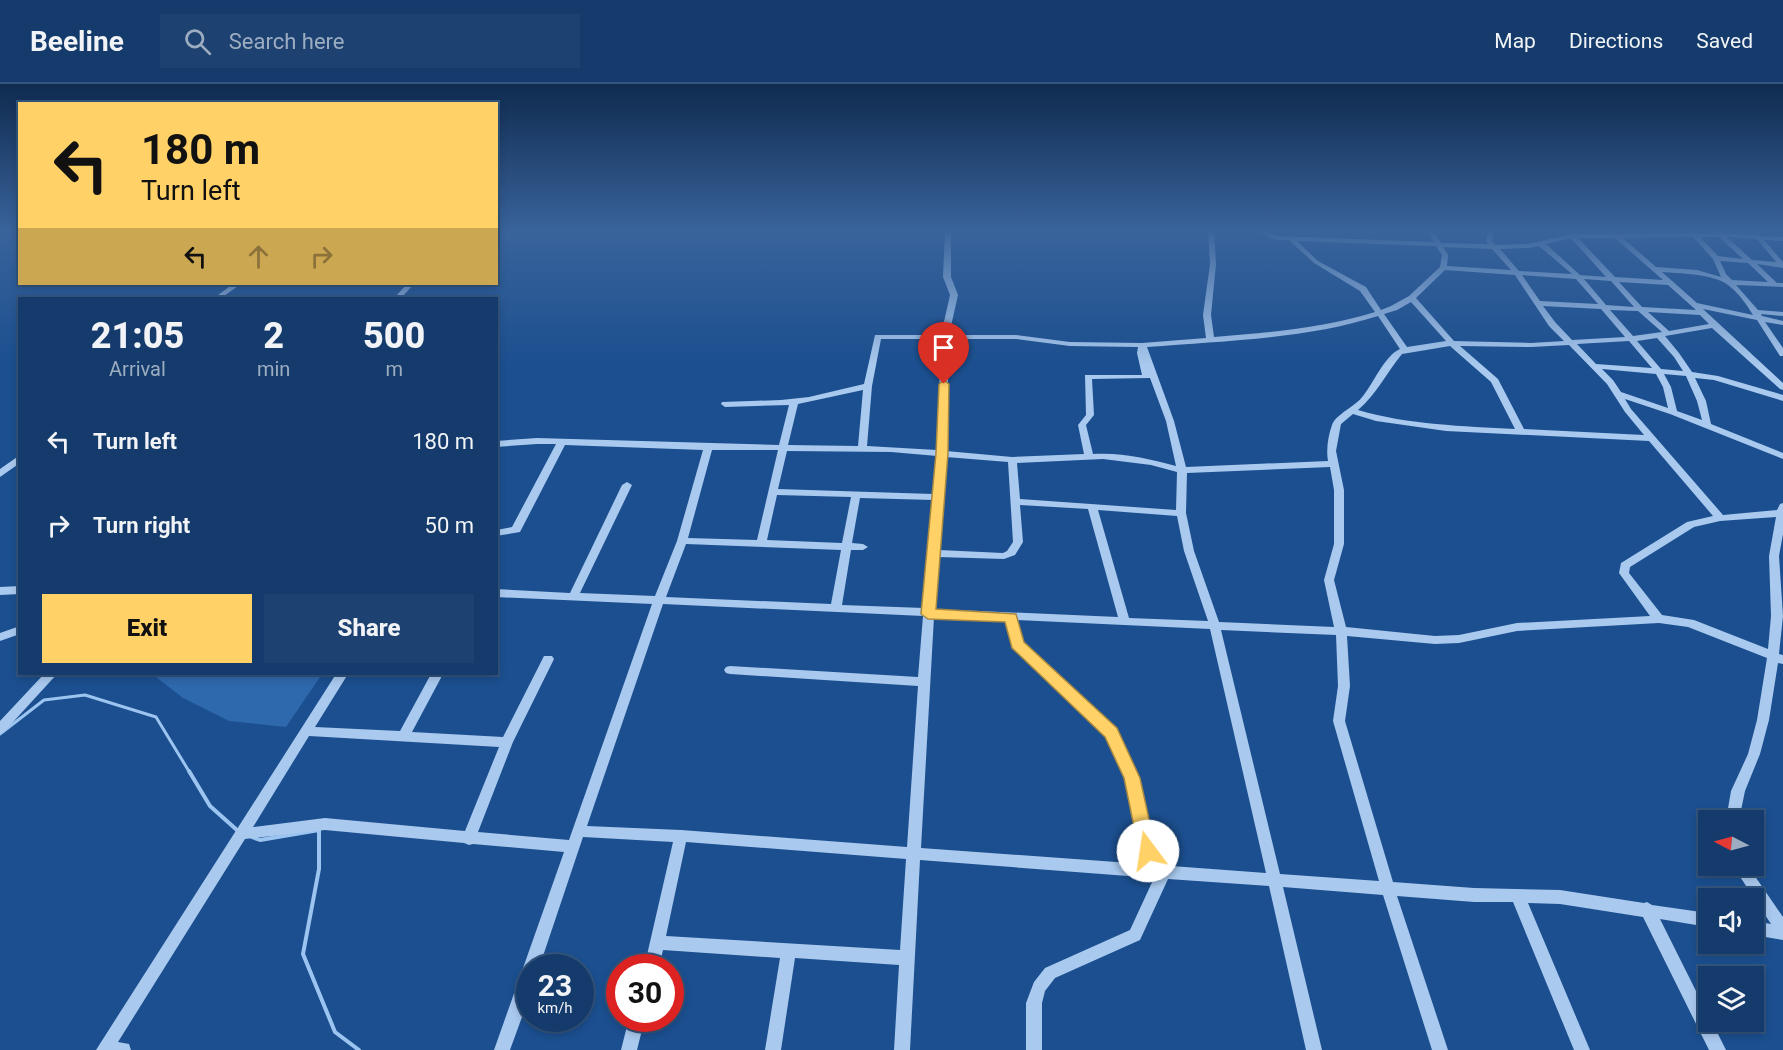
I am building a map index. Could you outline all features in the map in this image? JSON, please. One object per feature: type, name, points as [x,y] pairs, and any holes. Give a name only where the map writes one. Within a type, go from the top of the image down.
[{"type":"street","points":[[902,1050],[928,614],[942,453],[946,319],[954,295],[946,276]]},
{"type":"street","points":[[1210,340],[1207,315],[1212,276]]},
{"type":"street","points":[[1340,276],[1362,289],[1405,350]]},
{"type":"street","points":[[862,449],[868,386],[878,338],[1016,336],[1070,344],[1142,345],[1210,340],[1350,322],[1380,314],[1412,298],[1435,276]]},
{"type":"street","points":[[1519,276],[1552,324],[1594,366],[1651,438],[1720,518]]},
{"type":"street","points":[[1556,276],[1670,283]]},
{"type":"street","points":[[1609,276],[1664,335],[1688,374],[1706,416],[1707,425]]},
{"type":"street","points":[[1663,276],[1714,326],[1783,387]]},
{"type":"street","points":[[1710,276],[1730,282],[1780,285]]},
{"type":"street","points":[[1725,276],[1783,354]]},
{"type":"street","points":[[1768,276],[1780,285],[1783,291]]},
{"type":"street","points":[[1580,278],[1651,361],[1671,396],[1673,412]]},
{"type":"street","points":[[218,297],[236,285]]},
{"type":"street","points":[[398,297],[409,285]]},
{"type":"street","points":[[1412,298],[1452,343],[1494,381],[1521,432]]},
{"type":"street","points":[[1538,303],[1702,313]]},
{"type":"street","points":[[1695,305],[1755,314],[1783,314]]},
{"type":"street","points":[[1755,314],[1783,323]]},
{"type":"street","points":[[1440,1050],[1388,889],[1339,721],[1344,687],[1341,631],[1329,580],[1339,544],[1339,490],[1331,451],[1337,423],[1365,400],[1399,352],[1405,350],[1452,343],[1531,345],[1633,339],[1714,326]]},
{"type":"street","points":[[1089,456],[1082,425],[1090,415],[1088,377],[1147,377],[1141,352],[1142,345]]},
{"type":"street","points":[[1142,345],[1170,421],[1182,470],[1182,513],[1189,551],[1215,626],[1276,879],[1314,1050]]},
{"type":"street","points":[[1594,366],[1715,378],[1783,398]]},
{"type":"street","points":[[725,404],[794,402],[868,386]]},
{"type":"street","points":[[1617,394],[1673,412],[1783,456]]},
{"type":"street","points":[[761,543],[794,402]]},
{"type":"street","points":[[1353,411],[1376,418],[1413,424],[1651,438]]},
{"type":"street","points":[[498,444],[516,441],[562,441],[708,447],[862,449],[942,453],[1012,460],[1089,456],[1128,458],[1182,470],[1332,464]]},
{"type":"street","points":[[498,533],[516,530],[562,441]]},
{"type":"street","points":[[536,954],[659,600],[682,541],[708,447]]},
{"type":"street","points":[[0,474],[18,460]]},
{"type":"street","points":[[933,553],[1005,556],[1011,553],[1018,542],[1012,460]]},
{"type":"street","points":[[573,597],[627,485]]},
{"type":"street","points":[[773,492],[938,497]]},
{"type":"street","points":[[836,608],[856,494]]},
{"type":"street","points":[[1016,502],[1182,513]]},
{"type":"street","points":[[1092,506],[1125,622]]},
{"type":"street","points":[[1659,620],[1623,569],[1691,524],[1783,509],[1780,545],[1774,556],[1778,658],[1754,754],[1738,791],[1735,810]]},
{"type":"street","points":[[682,541],[863,547]]},
{"type":"street","points":[[0,591],[18,590]]},
{"type":"street","points":[[498,593],[1011,618],[1341,631],[1435,640],[1459,639],[1517,627],[1659,620],[1690,623],[1778,658]]},
{"type":"street","points":[[1011,618],[1017,645],[1111,733],[1132,778],[1138,815],[1158,871],[1135,935],[1050,973],[1039,987],[1034,1003],[1034,1050]]},
{"type":"street","points":[[0,637],[18,631]]},
{"type":"street","points":[[469,839],[507,742],[548,659]]},
{"type":"street","points":[[730,670],[924,682]]},
{"type":"street","points":[[0,729],[50,675]]},
{"type":"street","points":[[123,1050],[105,1049],[341,675]]},
{"type":"street","points":[[404,736],[436,675]]},
{"type":"street","points":[[306,731],[507,742]]},
{"type":"street","points":[[241,834],[324,824],[574,847]]},
{"type":"street","points":[[579,831],[681,836],[1388,889],[1560,897],[1698,918]]},
{"type":"street","points":[[655,954],[681,836]]},
{"type":"street","points":[[1747,876],[1783,931]]},
{"type":"street","points":[[1518,896],[1582,1050]]},
{"type":"street","points":[[1647,909],[1718,1050]]},
{"type":"street","points":[[1764,929],[1783,931]]},
{"type":"street","points":[[658,943],[908,958]]},
{"type":"street","points":[[773,1050],[789,951]]},
{"type":"street","points":[[502,1050],[516,1010]]},
{"type":"street","points":[[629,1050],[634,1032]]},
{"type":"shaded area","points":[[153,675],[321,675],[286,727],[229,721],[183,698]]},
{"type":"waterway","points":[[0,734],[44,700],[85,695],[156,717],[190,773]]},
{"type":"waterway","points":[[189,771],[210,806],[238,831]]},
{"type":"waterway","points":[[252,837],[260,840],[319,830],[319,869],[303,954],[335,1032],[359,1050]]},
{"type":"route","points":[[944,384],[942,453],[928,614],[1011,618],[1017,645],[1075,700],[1097,717],[1111,733],[1116,748],[1132,778],[1138,815],[1148,851]]}]
